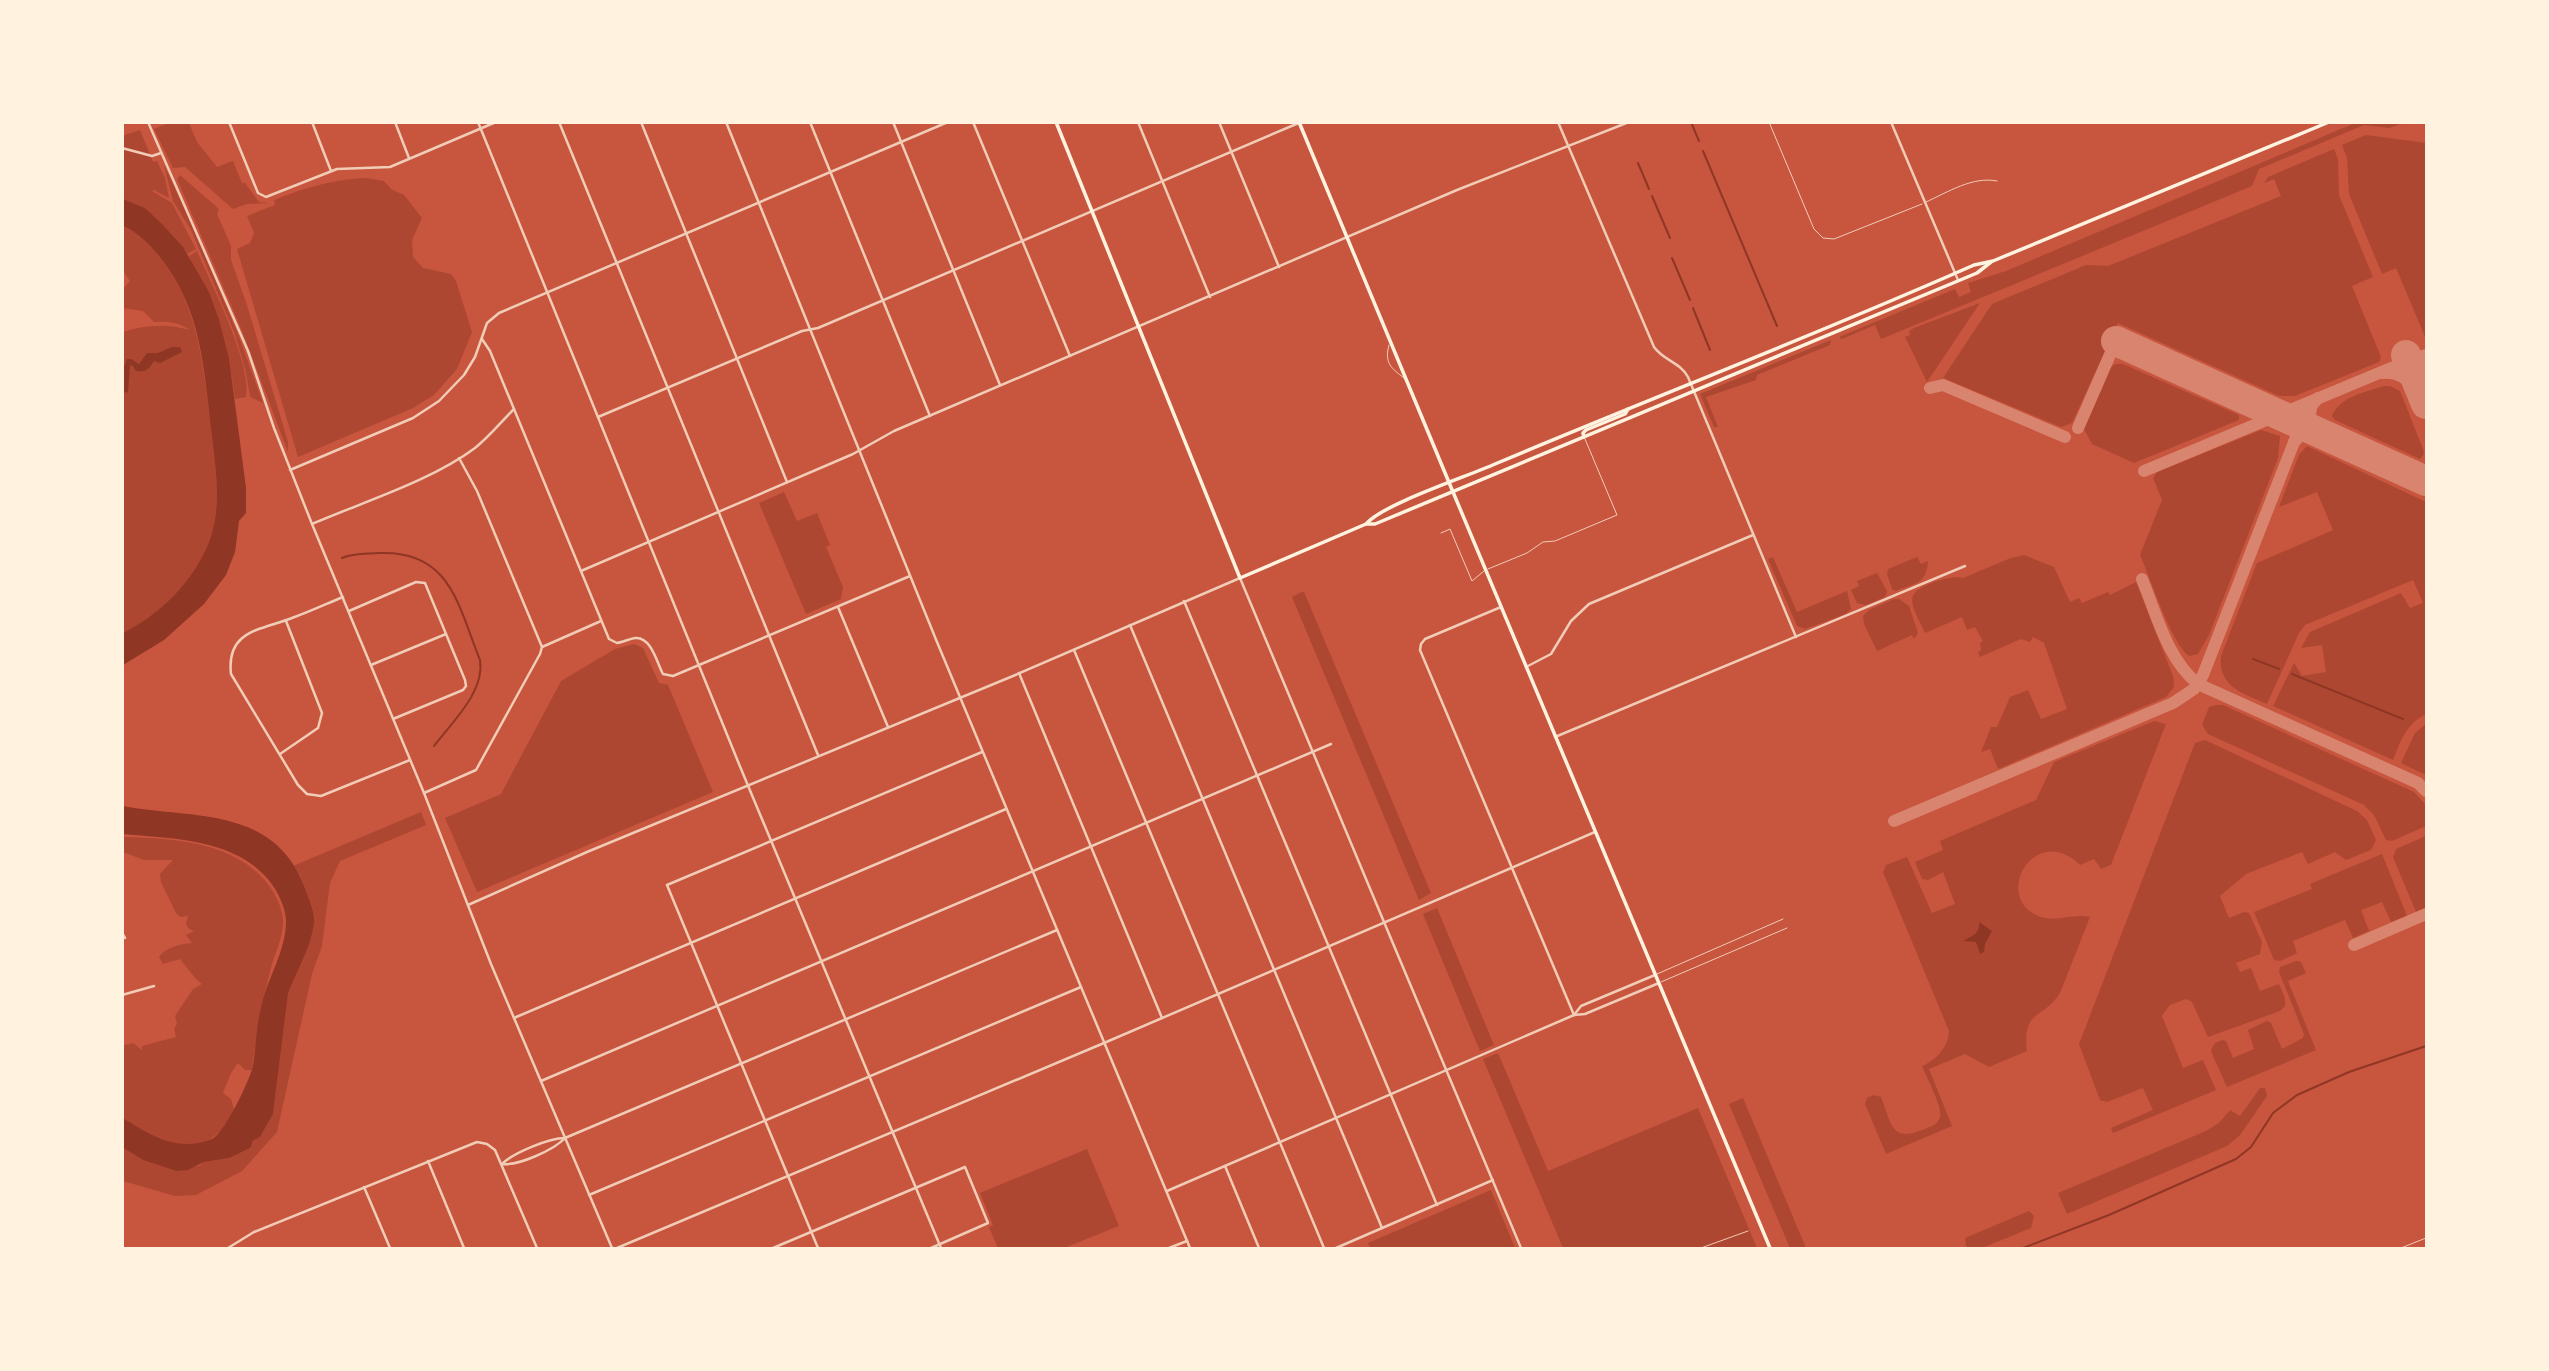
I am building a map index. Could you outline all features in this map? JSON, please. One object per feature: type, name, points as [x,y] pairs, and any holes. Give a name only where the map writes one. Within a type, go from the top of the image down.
[{"type":"main road","points":[[1056,122],[1240,578],[1366,524],[1375,524],[1453,492],[1958,280],[1993,261]]},
{"type":"main road","points":[[1366,524],[1372,517],[1449,483],[1974,265],[1993,261],[2329,122]]},
{"type":"main road","points":[[1300,123],[1770,1248]]},
{"type":"main road","points":[[1584,437],[1586,430],[1625,414],[1628,409]]},
{"type":"street","points":[[148,122],[248,351],[290,470],[514,1018],[612,1248]]},
{"type":"street","points":[[229,122],[262,196],[270,196],[331,171],[390,167],[496,122]]},
{"type":"street","points":[[312,122],[331,171]]},
{"type":"street","points":[[395,122],[410,159]]},
{"type":"street","points":[[478,122],[748,785],[941,1247]]},
{"type":"street","points":[[559,122],[818,755]]},
{"type":"street","points":[[641,122],[787,482]]},
{"type":"street","points":[[726,122],[982,752],[1190,1248]]},
{"type":"street","points":[[810,122],[930,416]]},
{"type":"street","points":[[892,122],[1000,386]]},
{"type":"street","points":[[290,470],[413,418],[439,401],[464,374],[475,357],[491,318],[948,122]]},
{"type":"street","points":[[973,122],[1070,357]]},
{"type":"street","points":[[1138,122],[1210,297]]},
{"type":"street","points":[[1220,122],[1279,268]]},
{"type":"street","points":[[1558,122],[1654,347],[1662,357],[1684,369],[1796,637]]},
{"type":"street","points":[[581,570],[787,482],[1000,386],[1568,145],[1629,122]]},
{"type":"street","points":[[1891,122],[1958,280]]},
{"type":"street","points":[[598,417],[809,329],[818,328],[1300,123]]},
{"type":"street","points":[[122,148],[152,156],[161,153]]},
{"type":"street","points":[[482,340],[490,351],[608,639],[613,643],[635,638],[644,639],[663,674],[673,676],[910,576]]},
{"type":"street","points":[[312,524],[429,475],[459,458],[476,447],[514,409]]},
{"type":"street","points":[[424,793],[475,770],[542,647],[477,491],[459,458]]},
{"type":"street","points":[[1526,667],[1550,654],[1571,621],[1589,604],[1753,535]]},
{"type":"street","points":[[1555,737],[1965,566]]},
{"type":"street","points":[[468,905],[1240,578],[1521,1248]]},
{"type":"street","points":[[349,611],[416,582],[423,582],[446,633],[466,686],[463,690],[393,719]]},
{"type":"street","points":[[343,597],[247,634],[234,648],[230,665],[235,684],[301,790],[313,796],[329,793],[410,760]]},
{"type":"street","points":[[1184,601],[1437,1205]]},
{"type":"street","points":[[838,607],[888,727]]},
{"type":"street","points":[[1501,607],[1425,639],[1420,644],[1420,650],[1574,1015]]},
{"type":"street","points":[[279,754],[318,728],[322,713],[286,621]]},
{"type":"street","points":[[542,647],[601,621]]},
{"type":"street","points":[[1130,625],[1382,1228]]},
{"type":"street","points":[[371,665],[446,633]]},
{"type":"street","points":[[1074,650],[1324,1248]]},
{"type":"street","points":[[1019,673],[1162,1018]]},
{"type":"street","points":[[541,1081],[1331,744]]},
{"type":"street","points":[[818,1248],[667,885],[982,752]]},
{"type":"street","points":[[514,1018],[1006,809]]},
{"type":"street","points":[[617,1248],[1274,971],[1595,832]]},
{"type":"street","points":[[502,1164],[509,1158],[556,1138],[565,1138],[1057,930]]},
{"type":"street","points":[[122,933],[125,938]]},
{"type":"street","points":[[1574,1015],[1581,1006],[1655,975]]},
{"type":"street","points":[[1167,1191],[1574,1015],[1585,1014],[1659,983]]},
{"type":"street","points":[[122,996],[154,986]]},
{"type":"street","points":[[589,1195],[1081,987]]},
{"type":"street","points":[[502,1164],[512,1165],[559,1145],[565,1138]]},
{"type":"street","points":[[228,1248],[254,1232],[477,1142],[491,1146],[502,1164],[537,1248]]},
{"type":"street","points":[[428,1161],[464,1248]]},
{"type":"street","points":[[1225,1166],[1259,1248]]},
{"type":"street","points":[[773,1248],[965,1167],[988,1223],[941,1247],[931,1248]]},
{"type":"street","points":[[1336,1248],[1493,1181]]},
{"type":"street","points":[[363,1187],[390,1248]]},
{"type":"street","points":[[1169,1248],[1187,1241]]},
{"type":"lane","points":[[1769,122],[1814,229],[1823,238],[1834,239],[1975,181],[1997,181]]},
{"type":"lane","points":[[1390,342],[1387,359],[1391,369],[1406,380]]},
{"type":"lane","points":[[1441,533],[1450,529],[1472,581],[1485,570],[1527,553],[1543,542],[1555,541],[1617,514],[1584,437]]},
{"type":"lane","points":[[1655,975],[1783,919]]},
{"type":"lane","points":[[1659,983],[1787,928]]},
{"type":"lane","points":[[1701,1248],[1748,1231]]},
{"type":"lane","points":[[2401,1248],[2427,1238]]},
{"type":"shaded area","points":[[169,123],[189,123],[197,142],[217,167],[233,161],[242,183],[245,183],[259,202],[268,203],[247,204],[233,209],[185,167],[173,168],[154,129]]},
{"type":"shaded area","points":[[2355,123],[2403,123],[2389,128],[2364,125],[2259,169],[2252,186],[1881,339],[1875,325],[1842,339],[1839,337],[1955,289],[1959,297],[1971,292],[1968,283],[2006,271]]},
{"type":"shaded area","points":[[140,130],[153,162],[157,161],[165,178],[169,198],[152,191],[172,203],[196,249],[187,254],[145,208],[123,199],[122,136]]},
{"type":"shaded area","points":[[2366,135],[2426,143],[2426,339],[2396,268],[2382,274],[2349,194],[2347,158],[2342,145]]},
{"type":"shaded area","points":[[2334,149],[2338,159],[2339,195],[2373,277],[2352,286],[2381,357],[2379,362],[2295,396],[2279,396],[2118,323],[2072,423],[2061,427],[1943,378],[1992,304],[2086,265],[2108,266],[2281,196],[2274,179],[2264,183],[2268,177]]},
{"type":"shaded area","points":[[164,165],[239,337],[263,403],[250,397],[235,334],[191,230],[173,201]]},
{"type":"shaded area","points":[[180,175],[219,209],[217,214],[231,246],[231,260],[288,442],[288,452],[243,333],[177,179]]},
{"type":"shaded area","points":[[367,178],[384,181],[391,189],[404,195],[422,218],[412,240],[413,257],[423,268],[451,274],[456,281],[472,332],[457,369],[434,395],[413,408],[298,457],[237,249],[250,243],[254,233],[247,216],[275,205],[274,200],[319,185]]},
{"type":"shaded area","points":[[123,199],[145,208],[162,224],[183,247],[209,292],[229,358],[246,488],[246,513],[239,521],[235,552],[226,575],[204,604],[164,640],[123,665],[123,633],[150,616],[174,595],[202,557],[216,516],[217,490],[203,365],[193,320],[174,277],[159,256],[142,239],[123,226]]},
{"type":"shaded area","points":[[122,226],[142,239],[159,256],[184,297],[203,366],[217,490],[213,529],[194,570],[162,606],[123,633],[123,332],[157,326],[190,330],[173,323],[154,322],[143,311],[123,308],[123,289],[130,281],[123,271]]},
{"type":"shaded area","points":[[197,251],[237,345],[243,364],[246,397],[235,399],[229,358],[219,319],[209,292],[189,256]]},
{"type":"shaded area","points":[[1980,303],[1927,382],[1905,337],[1910,335],[1909,331]]},
{"type":"shaded area","points":[[1831,340],[1830,345],[1757,375],[1756,380],[1706,397],[1718,427],[1714,427],[1700,394]]},
{"type":"shaded area","points":[[172,347],[180,347],[182,352],[160,363],[154,361],[143,371],[136,371],[130,366],[128,392],[123,393],[123,370],[127,359],[139,364],[147,353],[158,353]]},
{"type":"shaded area","points":[[2123,364],[2239,415],[2239,420],[2134,463],[2092,444],[2084,429],[2111,367]]},
{"type":"shaded area","points":[[2384,386],[2400,391],[2423,449],[2424,454],[2420,459],[2335,420],[2332,416],[2347,400]]},
{"type":"shaded area","points":[[2261,430],[2280,436],[2278,458],[2209,635],[2198,654],[2189,656],[2168,624],[2140,555],[2162,500],[2153,478],[2157,472]]},
{"type":"shaded area","points":[[2307,446],[2426,502],[2426,714],[2409,728],[2393,760],[2273,706],[2294,663],[2302,676],[2326,672],[2322,645],[2301,648],[2310,632],[2401,593],[2410,608],[2423,603],[2413,580],[2305,625],[2267,704],[2234,688],[2221,667],[2221,656],[2257,563],[2333,530],[2317,492],[2279,507],[2299,455]]},
{"type":"shaded area","points":[[784,492],[797,521],[817,513],[830,545],[826,547],[843,587],[841,599],[806,614],[759,503]]},
{"type":"shaded area","points":[[2024,555],[2054,567],[2070,602],[2079,598],[2082,603],[2108,592],[2110,595],[2136,582],[2173,676],[2174,687],[2166,697],[1998,769],[1990,749],[1981,752],[1991,727],[1997,727],[2010,697],[2028,690],[2041,719],[2067,709],[2044,643],[2033,637],[2030,642],[2021,639],[1980,657],[1978,652],[1983,641],[1975,627],[1967,630],[1962,617],[1925,633],[1912,600],[1916,592],[1928,584],[1963,578]]},
{"type":"shaded area","points":[[1773,557],[1797,612],[1847,591],[1851,609],[1846,614],[1805,629],[1797,626],[1768,559]]},
{"type":"shaded area","points":[[1917,557],[1921,564],[1928,561],[1925,574],[1919,582],[1896,591],[1892,589],[1888,569]]},
{"type":"shaded area","points":[[1877,573],[1887,591],[1885,597],[1866,605],[1857,603],[1851,590],[1859,586],[1857,581]]},
{"type":"shaded area","points":[[1302,592],[1431,893],[1419,900],[1292,597]]},
{"type":"shaded area","points":[[1899,599],[1909,606],[1918,633],[1914,639],[1912,635],[1877,651],[1863,616],[1869,610]]},
{"type":"shaded area","points":[[634,644],[643,648],[659,683],[668,685],[713,792],[477,892],[445,818],[501,794],[561,681],[615,649]]},
{"type":"shaded area","points":[[2223,705],[2414,792],[2426,805],[2426,826],[2392,841],[2386,840],[2374,815],[2364,805],[2208,734],[2202,725],[2209,707]]},
{"type":"shaded area","points":[[2154,721],[2166,724],[2111,865],[2101,869],[2094,859],[2080,865],[2064,854],[2049,852],[2035,856],[2025,866],[2019,879],[2019,892],[2024,905],[2036,915],[2050,919],[2090,917],[2060,993],[2031,1021],[2026,1038],[2027,1051],[1989,1067],[1965,1054],[1929,1069],[1952,1126],[1886,1154],[1865,1104],[1867,1098],[1874,1095],[1881,1097],[1890,1122],[1898,1132],[1912,1133],[1935,1124],[1940,1117],[1939,1106],[1922,1066],[1940,1053],[1949,1031],[1883,872],[1886,865],[1907,857],[1932,913],[1955,904],[1943,872],[1928,880],[1922,879],[1915,862],[1943,850],[1940,841],[2036,800],[2054,762]]},
{"type":"shaded area","points":[[2426,724],[2426,775],[2401,763],[2415,733]]},
{"type":"shaded area","points":[[2205,740],[2357,811],[2367,820],[2376,840],[2371,850],[2346,860],[2335,852],[2308,864],[2302,852],[2246,874],[2220,896],[2229,918],[2244,912],[2249,913],[2262,942],[2260,954],[2236,963],[2240,972],[2251,968],[2260,991],[2279,984],[2285,998],[2285,1006],[2280,1011],[2208,1037],[2192,1002],[2186,999],[2170,1005],[2162,1016],[2183,1068],[2203,1060],[2216,1090],[2113,1133],[2111,1128],[2153,1110],[2143,1088],[2107,1102],[2100,1100],[2079,1044],[2195,743]]},
{"type":"shaded area","points":[[123,806],[227,820],[251,829],[272,841],[290,860],[304,886],[313,914],[310,941],[288,994],[273,1114],[260,1137],[253,1141],[250,1148],[229,1158],[204,1162],[188,1170],[177,1171],[143,1160],[123,1148],[123,1118],[154,1136],[176,1143],[200,1143],[217,1135],[236,1106],[251,1073],[259,1015],[283,943],[286,916],[274,887],[253,865],[236,855],[200,843],[123,834]]},
{"type":"shaded area","points":[[421,812],[426,825],[340,861],[330,883],[322,946],[312,974],[277,1132],[242,1171],[196,1195],[175,1196],[123,1181],[122,1148],[159,1165],[172,1168],[199,1166],[204,1162],[229,1158],[260,1137],[273,1114],[288,994],[314,921],[300,876],[293,866]]},
{"type":"shaded area","points":[[2426,836],[2426,908],[2416,912],[2393,857],[2396,849]]},
{"type":"shaded area","points":[[123,837],[184,842],[225,852],[259,874],[272,890],[282,911],[282,931],[270,969],[252,1070],[245,1070],[238,1063],[223,1093],[231,1099],[234,1109],[223,1127],[211,1138],[198,1144],[184,1145],[169,1141],[123,1118],[122,1046],[133,1043],[142,1050],[142,1046],[176,1037],[175,1016],[193,989],[202,984],[180,959],[163,964],[159,957],[174,947],[192,943],[186,935],[194,931],[186,924],[188,916],[180,917],[176,913],[161,882],[160,874],[173,860],[144,860],[123,852]]},
{"type":"shaded area","points":[[2382,854],[2407,916],[2391,922],[2382,902],[2361,910],[2369,931],[2353,938],[2345,920],[2293,941],[2297,953],[2280,961],[2274,960],[2254,912],[2312,889],[2310,884]]},
{"type":"shaded area","points":[[1437,908],[1494,1045],[1480,1051],[1423,914]]},
{"type":"shaded area","points":[[1979,922],[1992,931],[1984,952],[1980,954],[1976,942],[1963,941],[1977,932]]},
{"type":"shaded area","points":[[2296,961],[2301,962],[2306,973],[2288,981],[2316,1050],[2227,1087],[2211,1050],[2215,1043],[2226,1041],[2233,1058],[2254,1049],[2248,1030],[2267,1021],[2271,1023],[2282,1049],[2303,1038],[2304,1034],[2279,972],[2280,967]]},
{"type":"shaded area","points":[[1498,1053],[1548,1171],[1698,1108],[1757,1248],[1563,1248],[1483,1059]]},
{"type":"shaded area","points":[[2260,1088],[2265,1088],[2267,1096],[2240,1135],[2227,1146],[2067,1214],[2058,1193],[2206,1131],[2219,1123],[2230,1110],[2240,1116]]},
{"type":"shaded area","points":[[1743,1098],[1806,1248],[1790,1248],[1729,1104]]},
{"type":"shaded area","points":[[1087,1149],[1119,1226],[1064,1248],[998,1248],[989,1227],[993,1225],[980,1193]]},
{"type":"shaded area","points":[[1491,1190],[1515,1248],[1370,1248],[1368,1243]]},
{"type":"shaded area","points":[[2029,1211],[2034,1216],[2031,1228],[1982,1248],[1966,1246],[1965,1238]]},
{"type":"waterway","points":[[1691,122],[1699,141]]},
{"type":"waterway","points":[[1703,151],[1777,326]]},
{"type":"waterway","points":[[1638,163],[1649,189]]},
{"type":"waterway","points":[[1652,196],[1670,238]]},
{"type":"waterway","points":[[1672,258],[1690,300]]},
{"type":"waterway","points":[[1693,308],[1710,350]]},
{"type":"waterway","points":[[342,558],[355,554],[379,553],[403,555],[422,561],[437,571],[457,602],[480,660],[480,672],[466,706],[434,746]]},
{"type":"waterway","points":[[2253,659],[2279,669]]},
{"type":"waterway","points":[[2292,674],[2403,719]]},
{"type":"waterway","points":[[2023,1248],[2109,1215],[2236,1159],[2251,1147],[2273,1113],[2297,1095],[2349,1072],[2426,1046]]},
{"type":"taxiway","points":[[2078,428],[2116,341]]},
{"type":"taxiway","points":[[2144,471],[2426,355]]},
{"type":"taxiway","points":[[2383,373],[2401,376],[2424,398],[2426,377]]},
{"type":"taxiway","points":[[1930,388],[1943,385],[2065,437]]},
{"type":"taxiway","points":[[1894,821],[2173,703],[2194,689],[2203,675],[2305,414],[2318,398]]},
{"type":"taxiway","points":[[2294,442],[2303,433],[2316,431],[2309,421],[2311,408]]},
{"type":"taxiway","points":[[2142,579],[2171,649],[2187,674],[2198,684],[2418,783],[2426,791]]},
{"type":"taxiway","points":[[2354,945],[2426,914]]},
{"type":"runway","points":[[2116,341],[2426,481]]},
{"type":"runway","points":[[2406,355],[2426,404]]}]
